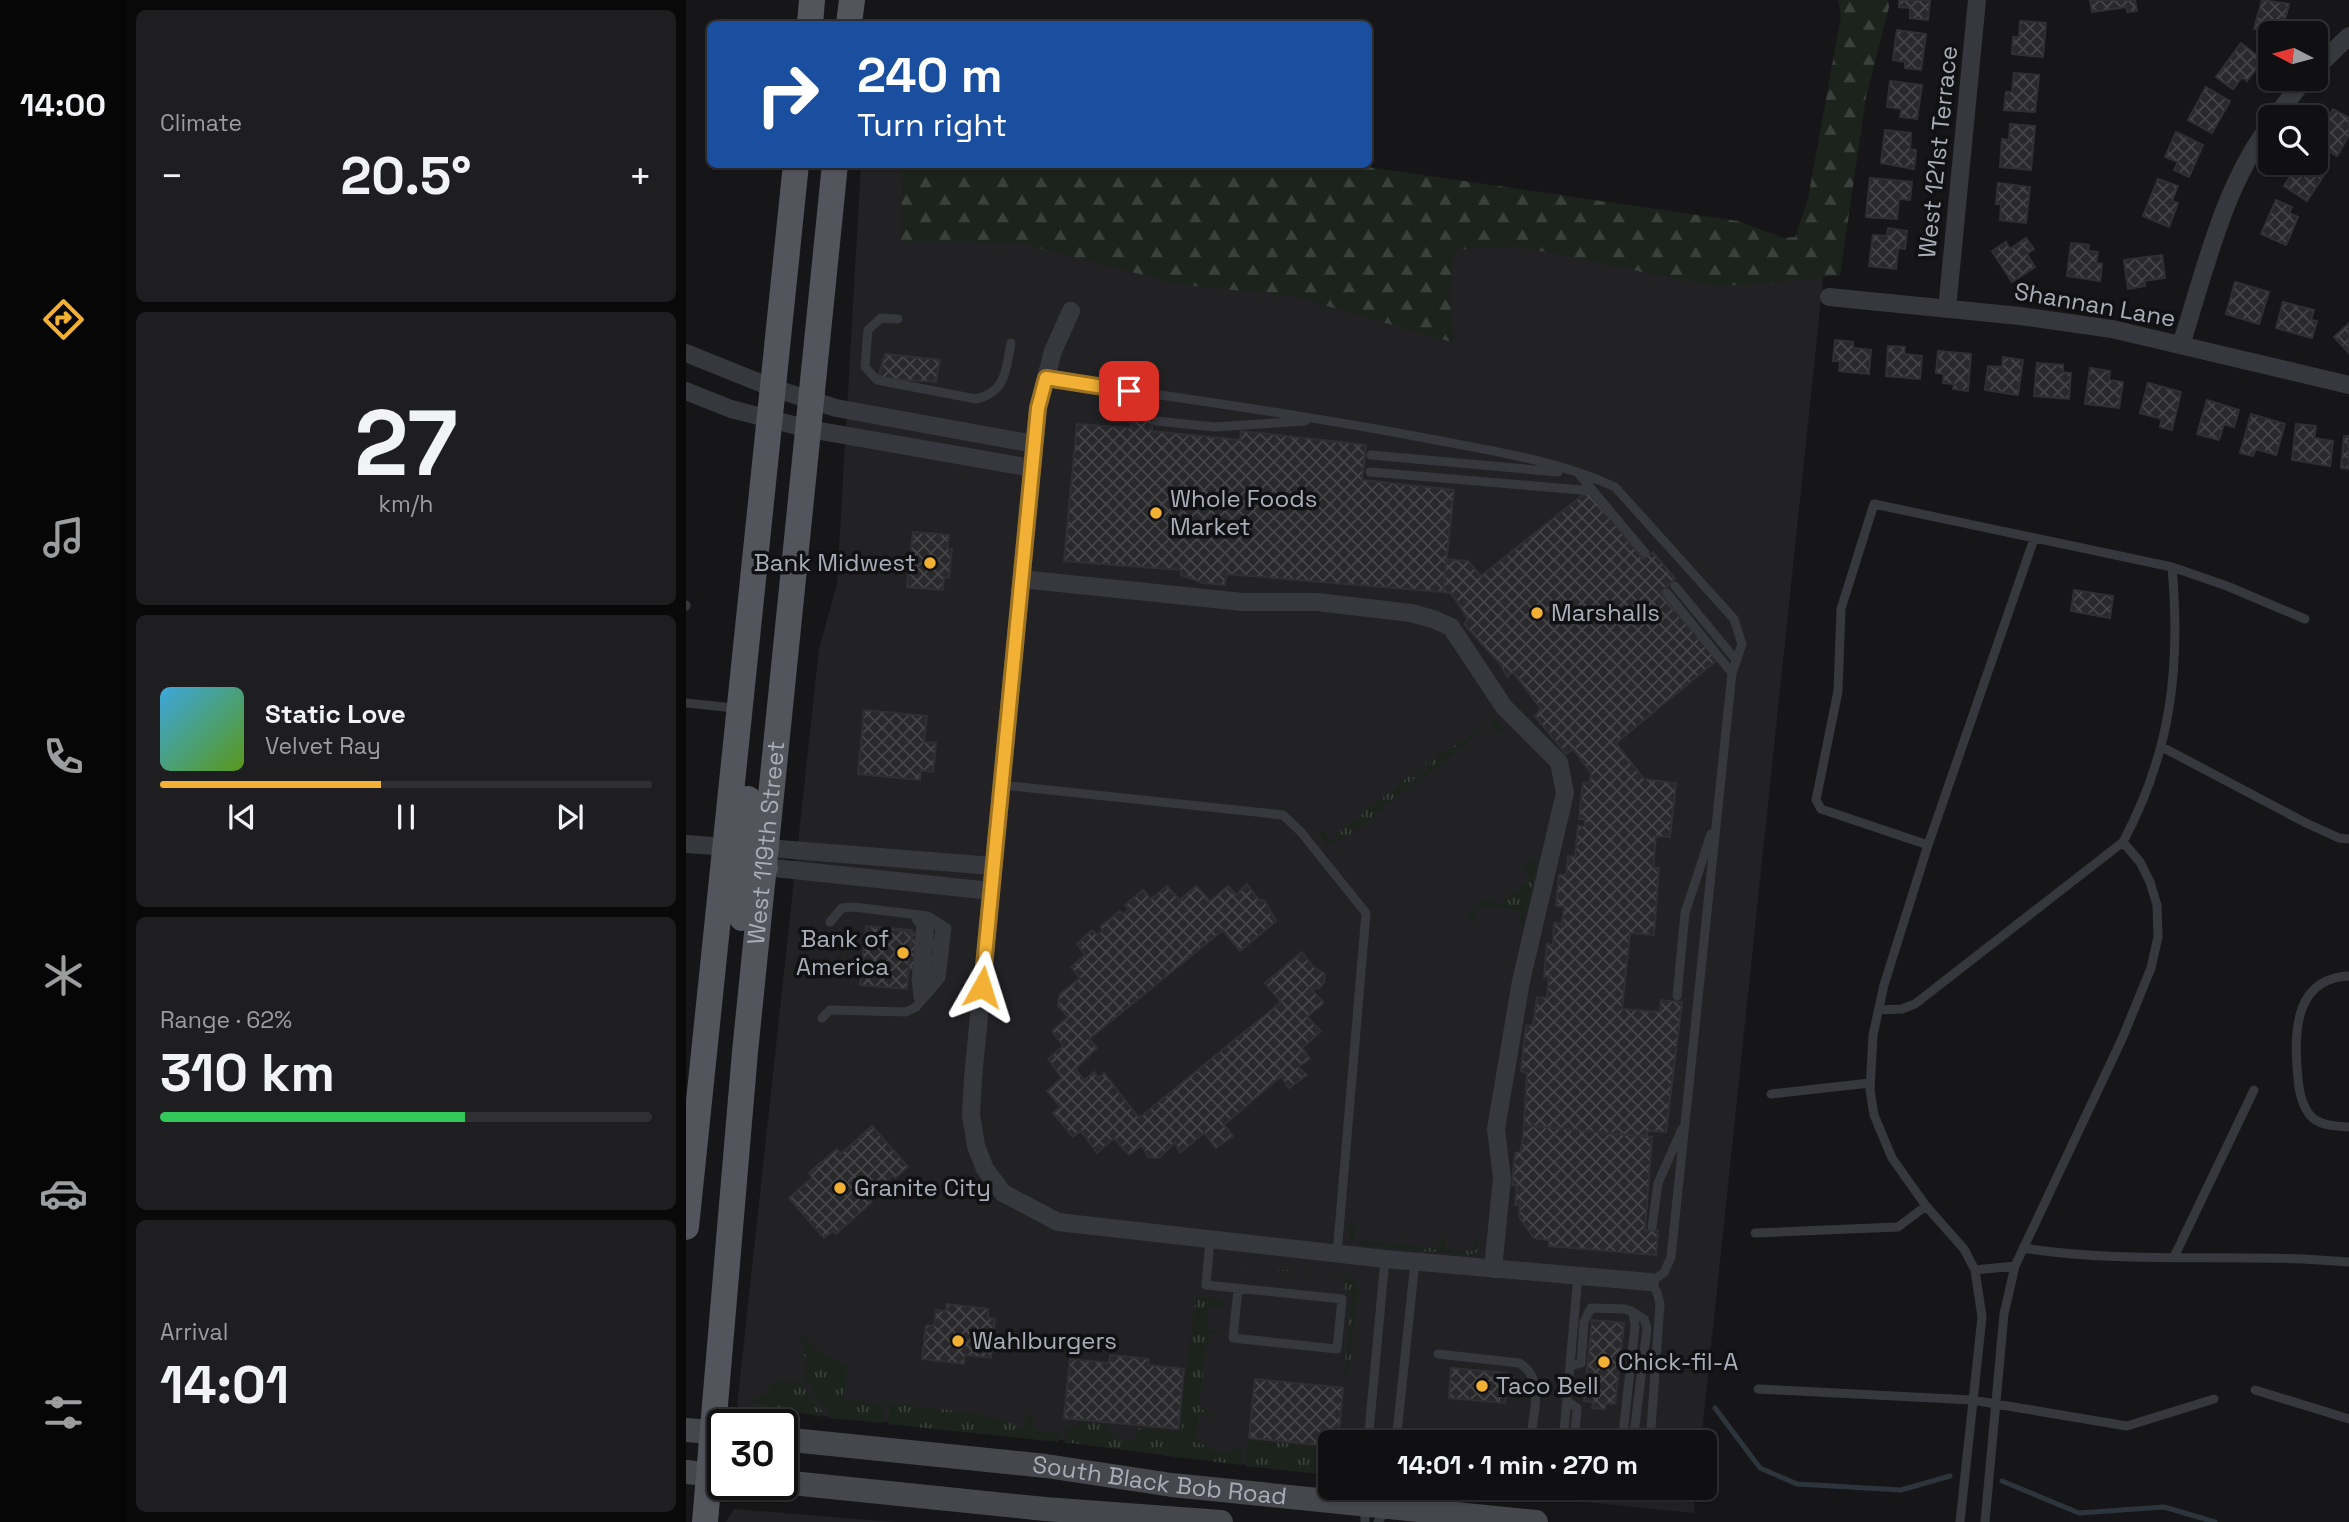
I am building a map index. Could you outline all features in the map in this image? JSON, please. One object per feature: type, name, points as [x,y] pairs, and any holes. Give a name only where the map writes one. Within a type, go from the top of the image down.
[{"type":"main road","points":[[810,21],[813,0]]},
{"type":"main road","points":[[849,21],[852,0]]},
{"type":"main road","name":"West 119th Street","points":[[720,1409],[745,1052],[766,857],[789,424],[793,395],[796,168]]},
{"type":"main road","name":"West 119th Street","points":[[686,1227],[692,1115],[727,847],[751,609],[789,424],[834,168]]},
{"type":"main road","points":[[751,609],[753,710],[746,831],[748,847],[766,857]]},
{"type":"main road","points":[[727,847],[740,861],[744,877],[736,984],[745,1052]]},
{"type":"main road","points":[[686,1430],[707,1432]]},
{"type":"main road","name":"South Black Bob Road","points":[[798,1441],[1046,1466],[1172,1485],[1536,1522]]},
{"type":"main road","name":"West 119th Street","points":[[705,1522],[706,1474]]},
{"type":"main road","name":"South Black Bob Road","points":[[798,1484],[1045,1516],[1221,1522]]},
{"type":"street","name":"West 121st Terrace","points":[[1947,309],[1977,0]]},
{"type":"street","points":[[2328,56],[2349,36]]},
{"type":"street","points":[[2284,105],[2296,91]]},
{"type":"street","points":[[2181,345],[2229,198],[2258,140]]},
{"type":"street","name":"Shannan Lane","points":[[1829,297],[2112,329],[2349,385]]},
{"type":"street","points":[[1071,311],[1053,351],[1038,408],[1034,444],[971,1115],[976,1146],[985,1169],[1003,1193],[1058,1222],[1385,1259],[1650,1282]]},
{"type":"street","points":[[686,353],[793,395],[1034,444]]},
{"type":"street","points":[[686,391],[703,400],[789,424],[1032,468]]},
{"type":"street","points":[[1021,579],[1243,602],[1317,602],[1410,613],[1433,619],[1451,627],[1504,706],[1559,762],[1564,793],[1521,981],[1496,1129],[1502,1178],[1493,1269]]},
{"type":"street","points":[[686,844],[727,847]]},
{"type":"street","points":[[766,857],[993,866]]},
{"type":"street","points":[[766,857],[991,891]]},
{"type":"lane","points":[[898,319],[881,318],[867,330],[865,367],[877,380],[976,399],[990,395],[1002,384],[1011,343]]},
{"type":"lane","points":[[1046,378],[1322,420],[1511,454],[1581,475],[1615,487],[1734,619],[1742,644],[1732,673],[1671,1257],[1664,1273],[1650,1282],[1657,1292],[1660,1304],[1651,1430]]},
{"type":"lane","points":[[1156,421],[1215,427],[1322,420]]},
{"type":"lane","points":[[1371,455],[1581,475],[1645,553]]},
{"type":"lane","points":[[1370,472],[1593,491]]},
{"type":"lane","points":[[1928,845],[1821,809],[1816,800],[1838,691],[1841,609],[1874,504],[2172,567],[2305,618]]},
{"type":"lane","points":[[1960,1522],[1982,1317],[1975,1270],[1964,1249],[1926,1206],[1892,1158],[1874,1115],[1870,1083],[1873,1035],[1928,845],[2034,539]]},
{"type":"lane","points":[[1879,1010],[1902,1009],[1915,1004],[2123,842],[2139,811],[2168,726],[2177,645],[2172,567]]},
{"type":"lane","points":[[1675,586],[1737,660]]},
{"type":"lane","points":[[1667,593],[1732,673]]},
{"type":"lane","points":[[686,703],[741,709]]},
{"type":"lane","points":[[2162,747],[2306,823],[2339,838],[2349,839]]},
{"type":"lane","points":[[1001,785],[1283,815],[1366,913],[1337,1254]]},
{"type":"lane","points":[[1677,996],[1685,913],[1717,817]]},
{"type":"lane","points":[[1985,1522],[2004,1314],[2015,1266],[2122,1039],[2151,968],[2158,937],[2157,905],[2140,862],[2123,842]]},
{"type":"lane","points":[[822,1018],[830,1010],[844,1009],[906,1012],[919,1002],[934,978],[940,928],[928,916],[853,907],[842,908],[830,922]]},
{"type":"lane","points":[[911,913],[921,925],[916,980],[919,1002]]},
{"type":"lane","points":[[2349,976],[2321,982],[2305,999],[2298,1013],[2296,1052],[2298,1090],[2309,1114],[2319,1122],[2349,1127]]},
{"type":"lane","points":[[1771,1094],[1870,1083]]},
{"type":"lane","points":[[2175,1255],[2254,1090]]},
{"type":"lane","points":[[1652,1227],[1658,1182],[1685,1121]]},
{"type":"lane","points":[[1755,1233],[1898,1227],[1926,1206]]},
{"type":"lane","points":[[1210,1240],[1206,1285],[1342,1300],[1337,1349],[1233,1338],[1238,1289]]},
{"type":"lane","points":[[2023,1248],[2298,1257],[2349,1262]]},
{"type":"lane","points":[[1369,1430],[1385,1259]]},
{"type":"lane","points":[[1397,1430],[1415,1262]]},
{"type":"lane","points":[[1975,1270],[2015,1266]]},
{"type":"lane","points":[[1564,1430],[1578,1276]]},
{"type":"lane","points":[[1570,1366],[1581,1363],[1584,1322],[1591,1308],[1625,1309],[1644,1319],[1647,1328],[1634,1430]]},
{"type":"lane","points":[[1623,1430],[1635,1327],[1633,1312]]},
{"type":"lane","points":[[1438,1354],[1519,1363],[1530,1369],[1536,1381],[1531,1430]]},
{"type":"lane","points":[[1758,1389],[1972,1399],[2127,1426],[2214,1399]]},
{"type":"lane","points":[[2255,1390],[2349,1419]]},
{"type":"lane","points":[[1567,1401],[1577,1408],[1574,1430]]},
{"type":"shaded area","points":[[861,168],[1020,168],[1824,271],[1702,1430],[1318,1430],[1318,1473],[1168,1456],[1074,1441],[798,1413],[798,1409],[741,1409],[737,1406],[819,649],[837,584]]},
{"type":"shaded area","points":[[1562,1500],[1695,1500],[1694,1513]]},
{"type":"shaded area","points":[[734,1509],[895,1522],[726,1522]]},
{"type":"green space","points":[[1838,0],[1888,0],[1889,7],[1866,97],[1840,275],[1766,284],[1712,286],[1515,246],[1455,250],[1449,295],[1455,343],[1296,297],[1178,284],[1019,243],[901,241],[902,168],[1372,168],[1738,221],[1783,238],[1795,237],[1808,199],[1841,16]]},
{"type":"green space","points":[[1494,719],[1503,729],[1502,732],[1498,734],[1490,724],[1403,795],[1434,760]]},
{"type":"green space","points":[[1428,761],[1382,810],[1354,832],[1327,845],[1319,834],[1324,829],[1329,841]]},
{"type":"green space","points":[[1537,858],[1524,924],[1519,923],[1520,910],[1478,906],[1476,920],[1465,918],[1483,900],[1489,901],[1488,896],[1498,905],[1530,879],[1523,868]]},
{"type":"green space","points":[[1350,1226],[1355,1227],[1355,1240],[1438,1248],[1443,1235],[1446,1237],[1445,1249],[1473,1251],[1476,1239],[1480,1239],[1477,1252],[1467,1255],[1364,1245],[1350,1239]]},
{"type":"green space","points":[[1228,1265],[1343,1275],[1352,1280],[1358,1289],[1349,1374],[1344,1374],[1352,1292],[1345,1290],[1346,1277]]},
{"type":"green space","points":[[1196,1297],[1220,1298],[1225,1302],[1222,1308],[1209,1308],[1207,1329],[1219,1330],[1218,1333],[1210,1333],[1209,1344],[1217,1347],[1206,1346],[1199,1409],[1213,1413],[1212,1416],[1199,1415],[1196,1443],[1209,1446],[1209,1450],[1228,1452],[1233,1448],[1242,1449],[1241,1465],[1063,1442],[1066,1428],[1076,1428],[1077,1421],[1109,1425],[1111,1433],[1120,1442],[1135,1438],[1139,1428],[1182,1432],[1182,1403]]},
{"type":"green space","points":[[803,1335],[815,1348],[847,1366],[844,1400],[885,1404],[884,1423],[828,1418],[827,1408],[817,1401],[812,1386],[801,1379],[805,1374],[813,1379],[814,1377],[805,1372],[806,1359],[802,1352],[806,1349],[799,1342]]},
{"type":"green space","points":[[777,1379],[790,1383],[797,1381],[823,1411],[823,1417],[798,1412],[798,1409],[750,1402],[766,1393]]},
{"type":"green space","points":[[891,1404],[980,1415],[1012,1424],[1021,1430],[1027,1416],[1031,1415],[1034,1419],[1033,1430],[1060,1433],[1059,1442],[888,1424]]},
{"type":"green space","points":[[1248,1440],[1318,1446],[1318,1474],[1245,1466]]},
{"type":"building","points":[[1899,0],[1930,0],[1928,20],[1910,18],[1910,8],[1899,7]]},
{"type":"building","points":[[2090,0],[2135,0],[2137,11],[2127,12],[2126,7],[2092,12]]},
{"type":"building","points":[[2262,0],[2289,4],[2285,21],[2258,21],[2258,30],[2254,29]]},
{"type":"building","points":[[2020,21],[2046,23],[2043,57],[2012,54],[2013,37],[2019,37]]},
{"type":"building","points":[[1897,30],[1926,34],[1921,70],[1905,68],[1905,62],[1893,60]]},
{"type":"building","points":[[2241,43],[2258,56],[2258,67],[2247,81],[2242,77],[2233,89],[2216,77]]},
{"type":"building","points":[[2014,73],[2039,75],[2035,112],[2004,110],[2006,92],[2012,92]]},
{"type":"building","points":[[1890,81],[1922,85],[1917,119],[1900,117],[1902,109],[1887,107]]},
{"type":"building","points":[[2206,87],[2230,101],[2212,133],[2188,120]]},
{"type":"building","points":[[2333,109],[2349,118],[2349,135],[2337,156],[2328,151],[2328,118]]},
{"type":"building","points":[[2010,124],[2035,126],[2031,170],[2000,167],[2002,139],[2009,140]]},
{"type":"building","points":[[1885,130],[1911,133],[1910,149],[1916,150],[1914,169],[1881,163]]},
{"type":"building","points":[[2176,132],[2203,145],[2189,177],[2174,170],[2178,162],[2165,157]]},
{"type":"building","points":[[2291,175],[2324,175],[2307,201],[2284,186]]},
{"type":"building","points":[[1870,178],[1912,182],[1910,200],[1899,199],[1897,219],[1866,217]]},
{"type":"building","points":[[2158,179],[2178,186],[2172,201],[2178,203],[2169,227],[2143,216]]},
{"type":"building","points":[[1998,183],[2030,187],[2026,223],[2000,220],[2001,204],[1996,204]]},
{"type":"building","points":[[2276,200],[2292,207],[2289,213],[2298,217],[2286,245],[2261,234]]},
{"type":"building","points":[[1888,228],[1907,231],[1905,249],[1898,248],[1896,269],[1869,266],[1873,235],[1887,236]]},
{"type":"building","points":[[2026,238],[2034,249],[2027,254],[2035,267],[2012,282],[1992,251],[2006,242],[2010,249]]},
{"type":"building","points":[[2071,243],[2089,245],[2088,251],[2098,252],[2096,263],[2102,264],[2100,281],[2067,276]]},
{"type":"building","points":[[2162,255],[2165,278],[2144,281],[2145,286],[2128,289],[2124,260]]},
{"type":"building","points":[[2235,282],[2269,292],[2259,324],[2226,314]]},
{"type":"building","points":[[2283,302],[2314,310],[2311,320],[2317,321],[2312,338],[2276,328]]},
{"type":"building","points":[[2349,323],[2349,353],[2334,337]]},
{"type":"building","points":[[1835,340],[1853,342],[1853,348],[1871,350],[1869,374],[1839,371],[1840,361],[1833,361]]},
{"type":"building","points":[[1888,346],[1905,347],[1904,354],[1922,356],[1920,379],[1886,376]]},
{"type":"building","points":[[1938,351],[1971,354],[1968,391],[1953,389],[1954,384],[1943,383],[1944,374],[1936,373]]},
{"type":"building","points":[[885,354],[940,360],[936,382],[878,378]]},
{"type":"building","points":[[2003,357],[2023,360],[2018,395],[1985,390],[1988,366],[2002,367]]},
{"type":"building","points":[[2037,363],[2063,365],[2063,372],[2071,373],[2069,399],[2034,396]]},
{"type":"building","points":[[2090,368],[2110,371],[2109,380],[2123,382],[2119,408],[2085,404]]},
{"type":"building","points":[[2148,383],[2181,392],[2172,430],[2160,427],[2162,419],[2140,413]]},
{"type":"building","points":[[2207,400],[2239,410],[2234,427],[2224,424],[2219,440],[2197,434]]},
{"type":"building","points":[[1133,406],[1153,409],[1152,431],[1240,440],[1241,431],[1366,445],[1362,480],[1454,490],[1443,592],[1226,574],[1225,585],[1203,583],[1181,575],[1181,570],[1064,561],[1077,424],[1131,428]]},
{"type":"building","points":[[2251,414],[2285,424],[2276,455],[2256,449],[2253,456],[2240,453]]},
{"type":"building","points":[[2296,424],[2316,426],[2314,438],[2333,441],[2330,466],[2292,460]]},
{"type":"building","points":[[2344,436],[2349,436],[2349,469],[2341,468]]},
{"type":"building","points":[[1588,491],[1643,559],[1653,552],[1675,579],[1660,593],[1717,660],[1616,743],[1644,779],[1676,783],[1670,837],[1656,836],[1653,868],[1659,868],[1654,935],[1630,933],[1622,1009],[1660,1012],[1661,1000],[1682,1002],[1666,1132],[1647,1131],[1647,1137],[1524,1125],[1527,1073],[1521,1071],[1526,1026],[1533,1025],[1537,997],[1547,998],[1549,976],[1544,977],[1547,944],[1553,945],[1554,923],[1562,924],[1564,906],[1556,906],[1559,875],[1566,875],[1568,856],[1575,857],[1578,826],[1585,826],[1585,819],[1579,819],[1583,783],[1590,782],[1591,773],[1573,749],[1566,754],[1535,716],[1541,709],[1513,672],[1507,677],[1501,665],[1464,624],[1468,619],[1451,593],[1443,592],[1446,559],[1468,561],[1481,576]]},
{"type":"building","name":"Bank Midwest","points":[[913,532],[949,535],[947,549],[952,549],[949,578],[944,577],[943,590],[907,587]]},
{"type":"building","points":[[2074,590],[2113,596],[2110,618],[2071,611]]},
{"type":"building","points":[[864,710],[927,716],[924,742],[936,743],[933,772],[921,770],[920,780],[858,774]]},
{"type":"building","points":[[1247,884],[1259,900],[1264,900],[1276,921],[1240,951],[1223,930],[1089,1039],[1097,1048],[1075,1069],[1084,1080],[1094,1072],[1099,1078],[1104,1073],[1139,1118],[1281,1002],[1265,983],[1302,952],[1312,966],[1325,974],[1324,983],[1318,989],[1310,988],[1324,1003],[1307,1017],[1321,1031],[1302,1048],[1310,1059],[1298,1067],[1307,1075],[1289,1088],[1281,1076],[1224,1125],[1233,1136],[1216,1148],[1204,1133],[1180,1153],[1175,1142],[1159,1158],[1148,1157],[1142,1145],[1129,1155],[1114,1138],[1097,1153],[1081,1131],[1073,1137],[1053,1113],[1061,1107],[1047,1091],[1062,1078],[1048,1059],[1063,1046],[1052,1031],[1068,1017],[1058,1006],[1059,995],[1080,978],[1071,967],[1085,955],[1077,944],[1092,930],[1097,935],[1103,930],[1100,927],[1120,911],[1123,915],[1129,909],[1125,905],[1143,890],[1151,899],[1167,886],[1180,900],[1196,886],[1210,901],[1228,886],[1236,895]]},
{"type":"building","name":"Bank of America","points":[[866,926],[944,937],[941,972],[908,969],[907,989],[860,985]]},
{"type":"building","name":"Bank of America","points":[[866,926],[912,930],[907,989],[860,985]]},
{"type":"building","points":[[912,934],[944,937],[941,972],[908,969]]},
{"type":"building","points":[[1524,1125],[1652,1137],[1645,1230],[1658,1231],[1656,1255],[1549,1246],[1549,1240],[1534,1238],[1519,1217],[1520,1204],[1515,1205],[1517,1185],[1512,1185],[1515,1153],[1521,1152]]},
{"type":"building","name":"Granite City","points":[[872,1126],[908,1167],[895,1178],[893,1175],[868,1197],[872,1202],[836,1234],[833,1231],[824,1238],[789,1198],[812,1178],[809,1173],[837,1149],[841,1154]]},
{"type":"building","name":"Wahlburgers","points":[[947,1304],[988,1309],[988,1318],[995,1319],[991,1358],[965,1355],[964,1364],[922,1359],[926,1325],[934,1326],[936,1310],[946,1311]]},
{"type":"building","name":"Chick-fil-A","points":[[1592,1320],[1624,1323],[1615,1404],[1606,1403],[1605,1409],[1592,1408],[1593,1402],[1584,1401]]},
{"type":"building","points":[[1110,1355],[1149,1359],[1148,1365],[1184,1369],[1178,1429],[1064,1418],[1070,1359],[1109,1363]]},
{"type":"building","name":"Taco Bell","points":[[1451,1368],[1507,1373],[1507,1378],[1514,1378],[1513,1394],[1506,1394],[1505,1403],[1449,1398]]},
{"type":"building","points":[[1255,1379],[1343,1388],[1339,1430],[1318,1430],[1318,1445],[1249,1438]]},
{"type":"waterway","points":[[1715,1408],[1760,1468],[1797,1484],[1901,1490],[1950,1476]]},
{"type":"waterway","points":[[2002,1481],[2079,1513],[2164,1507],[2215,1522]]},
{"type":"place","name":"Whole Foods Market","points":[[1156,513]]},
{"type":"place","name":"Bank Midwest","points":[[930,563]]},
{"type":"place","name":"Marshalls","points":[[1537,613]]},
{"type":"place","name":"Bank of America","points":[[903,953]]},
{"type":"place","name":"Granite City","points":[[840,1188]]},
{"type":"place","name":"Wahlburgers","points":[[958,1341]]},
{"type":"place","name":"Chick-fil-A","points":[[1604,1362]]},
{"type":"place","name":"Taco Bell","points":[[1482,1386]]},
{"type":"route","points":[[982,987],[1038,408],[1046,378],[1129,391]]}]
